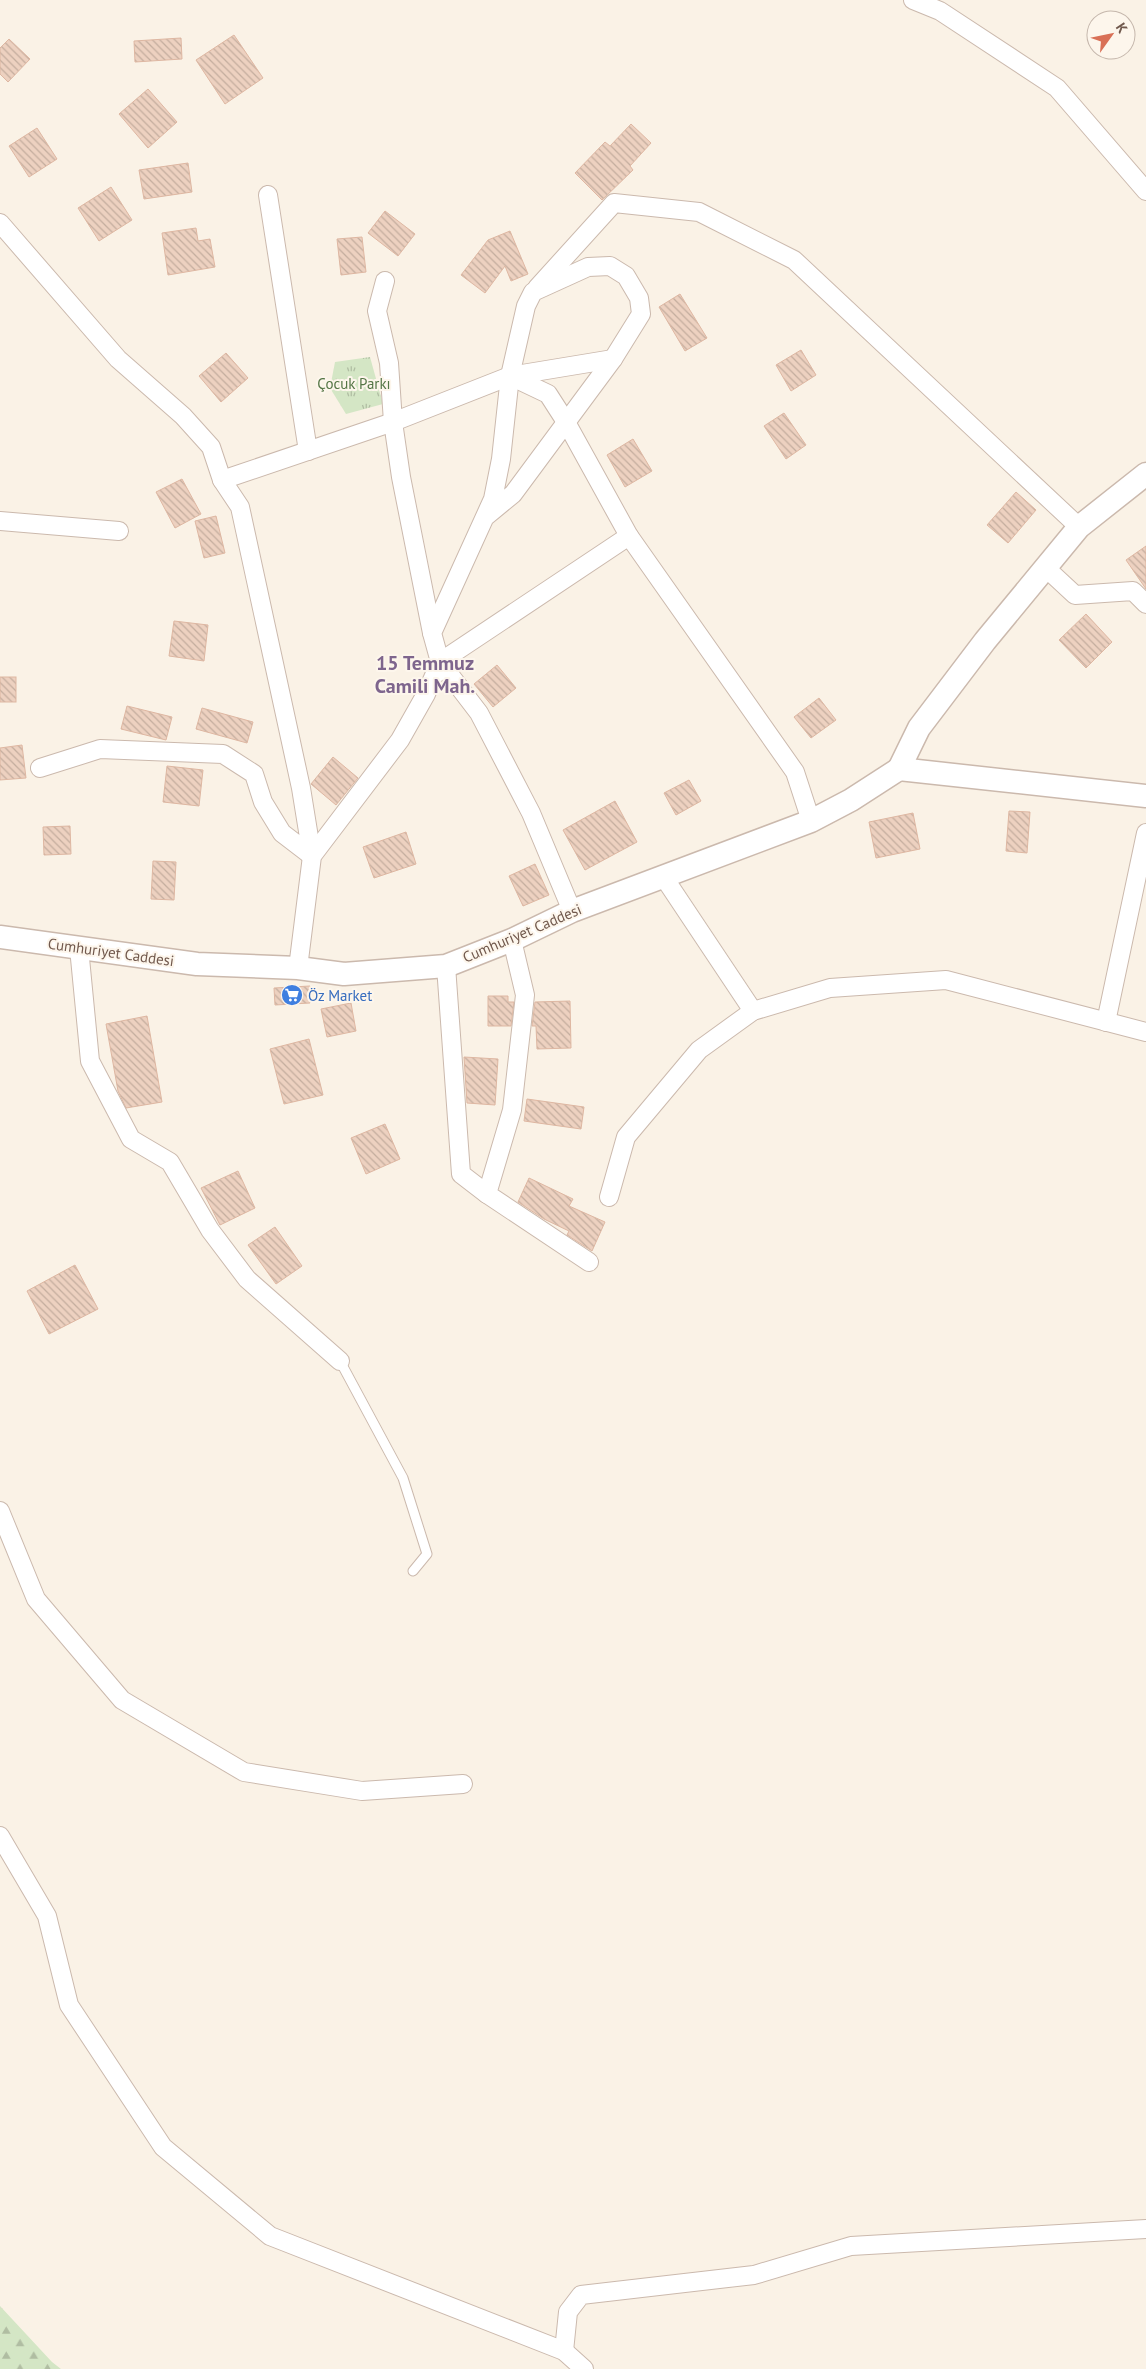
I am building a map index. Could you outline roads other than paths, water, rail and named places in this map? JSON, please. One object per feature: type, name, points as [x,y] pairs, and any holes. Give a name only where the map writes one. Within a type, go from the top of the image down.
[{"type":"street","points":[[913,0],[940,11],[1057,88],[1146,191]]},
{"type":"street","points":[[268,195],[308,451]]},
{"type":"street","points":[[432,633],[492,499],[501,459],[510,376],[526,306],[533,292],[614,203],[699,212],[794,260],[1079,527]]},
{"type":"street","points":[[3,231],[118,359],[183,416],[211,447],[222,480],[240,507],[299,779],[312,856],[298,968]]},
{"type":"street","points":[[485,517],[513,494],[613,359],[641,314],[639,298],[626,276],[610,266],[588,267],[533,292]]},
{"type":"street","points":[[385,281],[377,311],[389,363],[393,422],[401,477],[432,633],[440,662],[483,722],[531,813],[572,911]]},
{"type":"street","points":[[222,480],[393,422],[510,376],[613,359]]},
{"type":"street","points":[[510,376],[548,394],[566,422],[629,536],[795,772],[810,821]]},
{"type":"street","points":[[1146,474],[1079,527],[1047,569],[985,641],[925,720],[899,769],[1146,796]]},
{"type":"street","points":[[0,521],[119,531]]},
{"type":"street","points":[[312,856],[400,740],[426,694],[440,662],[629,536]]},
{"type":"street","points":[[1047,569],[1075,595],[1133,591],[1146,604]]},
{"type":"street","points":[[40,768],[100,749],[223,754],[254,774],[263,802],[282,833],[312,856]]},
{"type":"street","name":"Cumhuriyet Caddesi","points":[[0,937],[197,964],[298,968],[344,974],[446,966],[512,940],[572,911],[810,821],[850,800],[899,769]]},
{"type":"street","points":[[1106,1022],[1146,833]]},
{"type":"street","points":[[663,876],[753,1011]]},
{"type":"street","points":[[487,1194],[512,1110],[525,995],[512,940]]},
{"type":"street","points":[[80,948],[90,1061],[131,1139],[170,1162],[210,1230],[247,1279],[340,1361]]},
{"type":"street","points":[[446,966],[461,1174],[487,1194],[589,1262]]},
{"type":"street","points":[[609,1197],[626,1137],[699,1050],[753,1011],[830,988],[946,980],[1146,1032]]},
{"type":"street","points":[[0,1511],[36,1599],[122,1700],[244,1772],[362,1791],[463,1784]]},
{"type":"street","points":[[0,1836],[46,1916],[69,2005],[162,2147],[270,2236],[564,2351],[584,2369]]},
{"type":"street","points":[[564,2351],[568,2312],[581,2295],[754,2275],[851,2246],[1146,2229]]},
{"type":"lane","points":[[340,1361],[403,1478],[427,1554],[413,1571]]},
{"type":"place","name":"Öz Market","points":[[292,995]]},
{"type":"district","name":"15 Temmuz Camili Mah.","points":[[425,674]]},
{"type":"park label","name":"Çocuk Parkı","points":[[354,383]]}]
